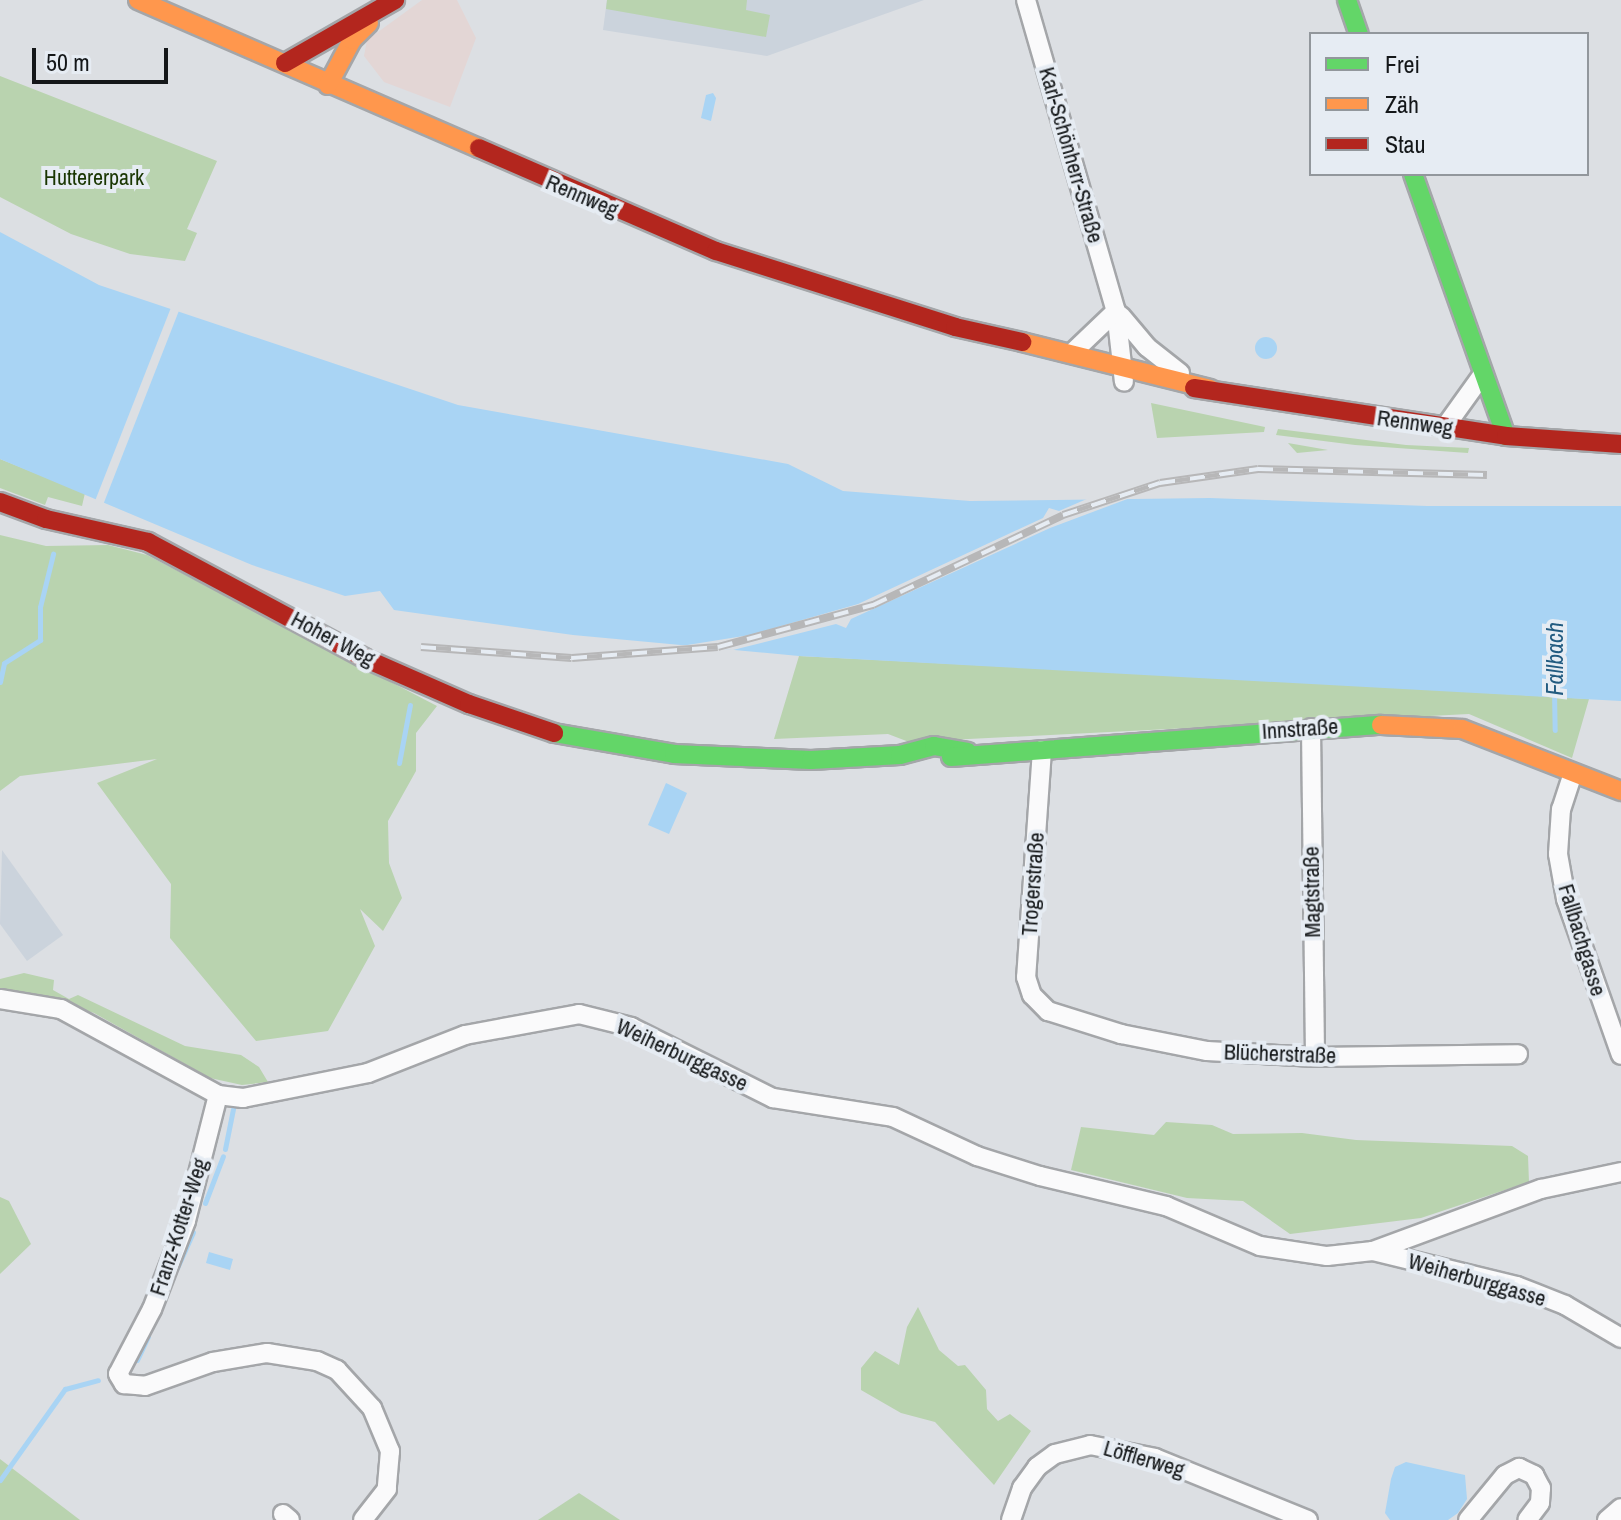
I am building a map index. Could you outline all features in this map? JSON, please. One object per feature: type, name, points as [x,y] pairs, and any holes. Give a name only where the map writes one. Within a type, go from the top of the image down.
[{"type":"street","name":"Rennweg","points":[[138,0],[716,251],[856,298],[1124,373],[1506,436],[1621,444]]},
{"type":"street","name":"Karl-Schönherr-Straße","points":[[1026,0],[1116,311],[1124,373]]},
{"type":"street","points":[[1347,0],[1358,32]]},
{"type":"street","points":[[285,63],[392,2]]},
{"type":"street","points":[[328,85],[352,40],[392,2]]},
{"type":"street","points":[[1414,176],[1506,436]]},
{"type":"street","points":[[1073,352],[1116,311]]},
{"type":"street","name":"Karl-Schönherr-Straße","points":[[1116,311],[1147,347],[1190,380]]},
{"type":"street","name":"Rennweg","points":[[1042,350],[1073,352],[1124,373],[1190,380],[1210,389]]},
{"type":"street","points":[[1445,427],[1483,374]]},
{"type":"street","name":"Hoher Weg","points":[[0,502],[46,519],[148,542],[364,658],[469,704],[558,734],[674,754]]},
{"type":"street","name":"Innstraße","points":[[674,754],[811,760],[900,755],[936,760],[967,752],[1042,750],[1408,723],[1462,729],[1534,755],[1572,776],[1621,791]]},
{"type":"street","name":"Magtstraße","points":[[1311,728],[1315,1057]]},
{"type":"street","name":"Trogerstraße","points":[[1042,750],[1026,977],[1032,995],[1048,1011]]},
{"type":"street","name":"Fallbachgasse","points":[[1572,776],[1561,809],[1558,854],[1566,899],[1621,1055]]},
{"type":"street","name":"Weiherburggasse","points":[[0,999],[61,1009],[218,1095],[243,1098],[368,1073],[465,1035],[579,1014],[631,1027],[773,1098],[893,1117],[977,1156],[1166,1206],[1260,1246],[1327,1256],[1373,1251],[1541,1189],[1621,1172]]},
{"type":"street","name":"Blücherstraße","points":[[1048,1011],[1121,1034],[1207,1051],[1315,1057],[1518,1054]]},
{"type":"street","name":"Franz-Kotter-Weg","points":[[218,1095],[186,1221],[152,1309],[118,1374],[124,1384],[145,1386],[213,1362],[267,1353],[311,1359],[337,1370],[372,1408],[390,1451],[387,1489],[363,1520]]},
{"type":"street","name":"Weiherburggasse","points":[[1373,1251],[1517,1286],[1565,1305],[1621,1338]]},
{"type":"street","name":"Löfflerweg","points":[[1011,1520],[1022,1488],[1037,1467],[1055,1454],[1090,1445],[1155,1458],[1308,1520]]},
{"type":"street","points":[[1468,1520],[1505,1475],[1519,1468],[1534,1475],[1541,1488],[1540,1503],[1527,1520]]},
{"type":"street","points":[[1607,1520],[1621,1508]]},
{"type":"shaded area","points":[[422,0],[457,0],[476,38],[450,107],[384,82],[364,56],[367,40]]},
{"type":"shaded area","points":[[607,0],[924,0],[767,56],[603,30]]},
{"type":"shaded area","points":[[2,850],[63,935],[27,961],[0,924]]},
{"type":"green space","points":[[607,0],[747,0],[746,10],[770,15],[766,37],[606,9]]},
{"type":"green space","name":"Huttererpark","points":[[0,76],[217,161],[187,229],[197,233],[185,261],[130,254],[71,234],[0,197]]},
{"type":"green space","points":[[1151,403],[1265,427],[1264,432],[1157,438]]},
{"type":"green space","points":[[1278,429],[1406,445],[1469,448],[1468,453],[1355,445],[1276,435]]},
{"type":"green space","points":[[1288,443],[1328,450],[1297,453]]},
{"type":"green space","points":[[0,459],[85,493],[82,506],[48,497],[45,505],[0,488]]},
{"type":"green space","points":[[0,535],[46,546],[108,545],[147,555],[437,706],[416,733],[416,771],[388,821],[389,863],[402,898],[383,931],[360,909],[375,946],[328,1031],[256,1041],[170,938],[171,884],[97,783],[157,759],[20,776],[0,791]]},
{"type":"green space","points":[[799,656],[1589,699],[1572,758],[1469,714],[909,742],[888,734],[774,739]]},
{"type":"green space","points":[[24,973],[54,980],[53,990],[69,999],[78,995],[185,1046],[241,1055],[259,1067],[268,1082],[242,1085],[210,1078],[94,1013],[36,994],[0,991],[0,979]]},
{"type":"green space","points":[[1166,1122],[1212,1125],[1233,1134],[1302,1133],[1356,1140],[1512,1146],[1528,1156],[1529,1182],[1421,1218],[1290,1234],[1243,1201],[1187,1198],[1071,1170],[1081,1127],[1154,1135]]},
{"type":"green space","points":[[0,1197],[9,1201],[31,1244],[0,1274]]},
{"type":"green space","points":[[918,1307],[939,1350],[958,1366],[965,1365],[986,1390],[987,1409],[998,1421],[1010,1414],[1031,1431],[994,1485],[935,1422],[901,1413],[861,1390],[861,1368],[875,1351],[899,1365],[907,1327]]},
{"type":"green space","points":[[0,1459],[80,1520],[0,1520]]},
{"type":"green space","points":[[579,1493],[620,1520],[538,1520]]},
{"type":"water","points":[[713,93],[716,98],[711,121],[701,118],[706,95]]},
{"type":"water","points":[[0,232],[99,285],[458,405],[788,464],[843,491],[970,501],[1210,498],[1427,506],[1621,506],[1621,701],[799,656],[573,635],[394,610],[380,591],[345,596],[252,565],[0,459]]},
{"type":"water","points":[[1266,337],[1274,340],[1277,348],[1274,356],[1266,359],[1258,356],[1255,348],[1258,340]]},
{"type":"water","points":[[666,783],[687,793],[669,834],[648,825]]},
{"type":"water","points":[[209,1252],[233,1259],[230,1270],[206,1263]]},
{"type":"water","points":[[1406,1462],[1465,1475],[1467,1499],[1458,1513],[1448,1520],[1390,1520],[1385,1513],[1391,1479],[1395,1467]]},
{"type":"pier","points":[[172,305],[180,308],[103,505],[95,501]]},
{"type":"pier","points":[[1096,495],[1138,495],[1050,528],[851,619],[846,628],[836,624],[733,650],[681,646],[750,635],[858,604],[1043,518],[1049,508],[1059,511]]},
{"type":"waterway","points":[[0,682],[4,663],[40,640],[40,607],[53,554]]},
{"type":"waterway","name":"Fallbach","points":[[1554,691],[1555,730]]},
{"type":"waterway","points":[[399,763],[410,705]]},
{"type":"waterway","points":[[225,1149],[233,1109]]},
{"type":"waterway","points":[[205,1203],[223,1156]]},
{"type":"waterway","points":[[177,1268],[193,1232]]},
{"type":"waterway","points":[[137,1360],[148,1336]]},
{"type":"waterway","points":[[0,1480],[65,1389],[98,1380]]},
{"type":"railway","points":[[421,647],[572,658],[718,647],[873,605],[1063,515],[1160,483],[1258,469],[1487,475]]},
{"type":"traffic: fast","points":[[1347,0],[1358,32]]},
{"type":"traffic: fast","points":[[1414,176],[1506,436]]},
{"type":"traffic: fast","points":[[951,757],[1381,725]]},
{"type":"traffic: fast","points":[[554,733],[674,754],[811,760],[900,755],[934,746],[967,752]]},
{"type":"traffic: slow","points":[[138,0],[479,148]]},
{"type":"traffic: slow","points":[[328,85],[352,40],[369,23]]},
{"type":"traffic: slow","points":[[1022,342],[1210,389]]},
{"type":"traffic: slow","points":[[1381,725],[1462,729],[1621,791]]},
{"type":"traffic: jam","points":[[285,63],[395,0]]},
{"type":"traffic: jam","points":[[479,148],[716,251],[955,327],[1022,342]]},
{"type":"traffic: jam","points":[[1194,388],[1506,436],[1621,444]]},
{"type":"traffic: jam","points":[[0,502],[46,519],[148,542],[364,658],[469,704],[554,733]]}]
